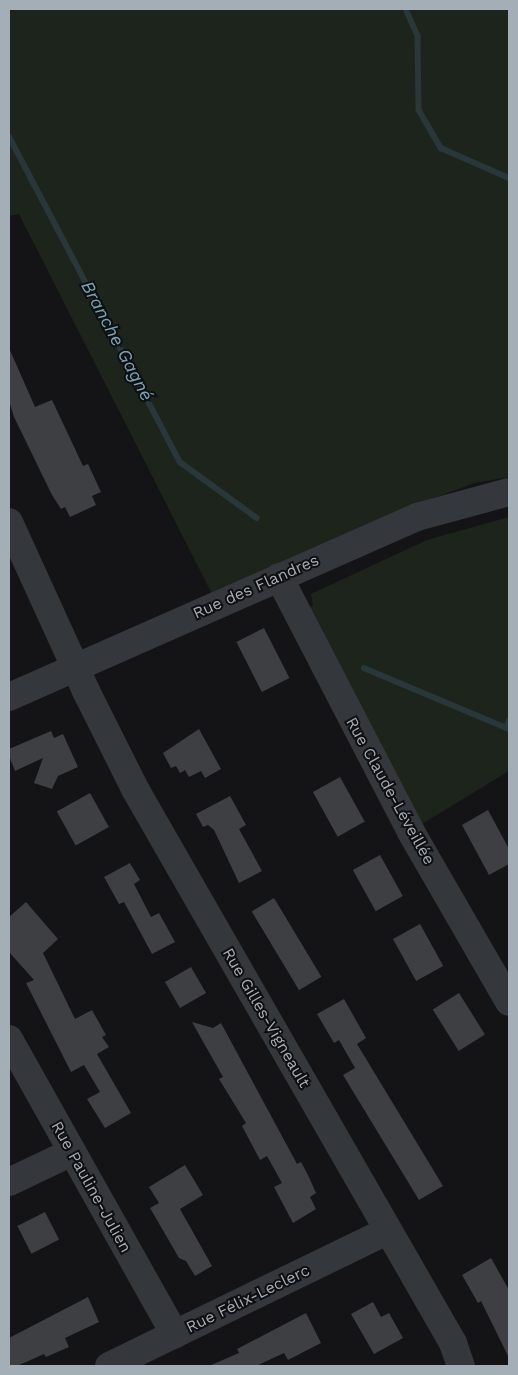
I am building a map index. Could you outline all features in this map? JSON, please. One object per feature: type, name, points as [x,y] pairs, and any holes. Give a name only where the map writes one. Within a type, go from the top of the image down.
[{"type":"street","name":"Rue des Flandres","points":[[9,697],[417,517],[509,492]]},
{"type":"street","name":"Rue Gilles-Vigneault","points":[[9,522],[75,667],[135,789],[453,1343],[461,1366]]},
{"type":"street","name":"Rue Claude-Léveillée","points":[[279,577],[411,832],[509,1002]]},
{"type":"street","name":"Rue Pauline-Julien","points":[[9,1039],[175,1335]]},
{"type":"street","points":[[9,1182],[72,1152]]},
{"type":"street","name":"Rue Félix-Leclerc","points":[[109,1366],[387,1231]]},
{"type":"shaded area","points":[[9,9],[509,9],[509,477],[475,483],[426,501],[212,594],[19,214],[9,216]]},
{"type":"shaded area","points":[[509,517],[509,771],[422,824],[359,712],[309,608],[313,605],[311,594],[427,540]]},
{"type":"building","points":[[9,348],[35,407],[52,400],[83,466],[88,464],[101,492],[92,496],[96,505],[70,517],[65,507],[61,509],[52,495],[14,417],[9,401]]},
{"type":"building","points":[[264,628],[289,678],[262,692],[236,642]]},
{"type":"building","points":[[199,729],[221,769],[205,778],[201,771],[189,777],[185,770],[180,773],[176,766],[171,768],[163,753]]},
{"type":"building","points":[[51,731],[54,738],[63,734],[78,767],[58,776],[52,789],[34,783],[43,758],[15,771],[9,756],[9,749]]},
{"type":"building","points":[[340,777],[365,822],[338,837],[313,792]]},
{"type":"building","points":[[90,793],[109,827],[76,846],[57,811]]},
{"type":"building","points":[[230,796],[246,825],[239,829],[262,871],[239,883],[214,830],[208,825],[203,827],[196,814]]},
{"type":"building","points":[[488,810],[509,849],[509,864],[489,875],[462,825]]},
{"type":"building","points":[[380,855],[403,896],[376,911],[353,870]]},
{"type":"building","points":[[130,863],[140,880],[134,884],[151,917],[159,913],[175,942],[152,954],[124,902],[119,904],[104,877]]},
{"type":"building","points":[[274,898],[321,977],[299,990],[252,911]]},
{"type":"building","points":[[26,902],[58,939],[43,953],[75,1019],[92,1010],[106,1035],[102,1037],[109,1047],[97,1054],[131,1113],[105,1128],[87,1099],[100,1092],[84,1065],[71,1072],[26,983],[34,980],[9,952],[9,917]]},
{"type":"building","points":[[420,924],[443,966],[416,981],[393,939]]},
{"type":"building","points":[[191,967],[206,993],[180,1008],[165,982]]},
{"type":"building","points":[[459,993],[485,1035],[459,1051],[433,1009]]},
{"type":"building","points":[[344,999],[366,1038],[357,1044],[443,1186],[419,1200],[343,1075],[355,1068],[339,1040],[334,1043],[317,1014]]},
{"type":"building","points":[[192,1022],[213,1028],[221,1023],[297,1164],[301,1162],[308,1175],[316,1193],[310,1197],[316,1209],[293,1223],[274,1187],[282,1183],[267,1156],[260,1160],[242,1126],[246,1123],[219,1079],[223,1077]]},
{"type":"building","points":[[185,1165],[203,1195],[180,1209],[212,1266],[195,1276],[186,1261],[179,1258],[150,1208],[159,1203],[149,1187]]},
{"type":"building","points":[[45,1212],[59,1240],[31,1254],[17,1226]]},
{"type":"building","points":[[491,1258],[509,1290],[509,1358],[481,1301],[478,1303],[462,1275]]},
{"type":"building","points":[[88,1297],[99,1322],[65,1338],[69,1347],[46,1357],[44,1354],[17,1366],[9,1366],[9,1338]]},
{"type":"building","points":[[373,1302],[381,1317],[389,1313],[403,1338],[374,1354],[351,1314]]},
{"type":"building","points":[[306,1313],[321,1343],[288,1360],[284,1353],[256,1366],[209,1366],[239,1353],[237,1349]]},
{"type":"waterway","points":[[406,9],[418,36],[419,110],[441,148],[509,178]]},
{"type":"waterway","name":"Branche Gagné","points":[[9,136],[180,462],[257,518]]},
{"type":"waterway","name":"Branche Gagné","points":[[364,668],[509,729]]},
{"type":"waterway","name":"Branche Gagné","points":[[506,728],[509,721]]}]
